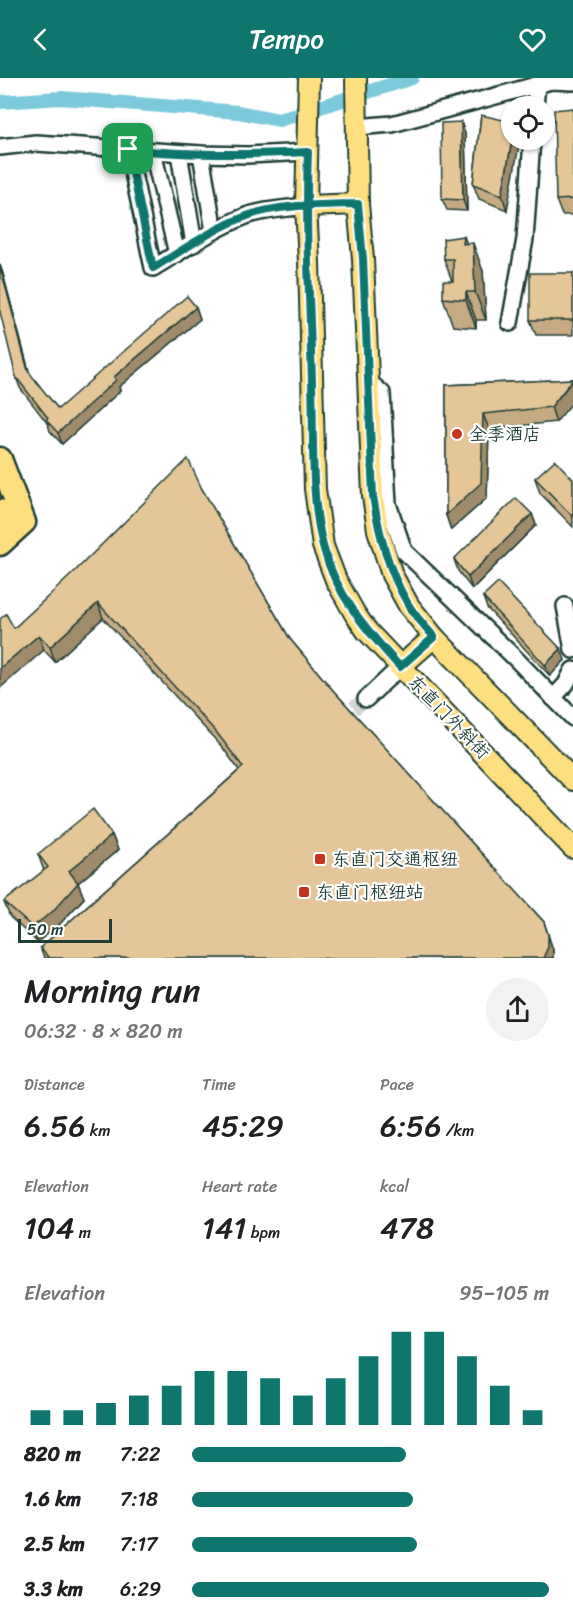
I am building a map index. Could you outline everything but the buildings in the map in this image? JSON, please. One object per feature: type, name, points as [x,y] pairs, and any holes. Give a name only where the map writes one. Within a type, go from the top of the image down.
[{"type":"highway","points":[[0,459],[7,520],[0,544]]},
{"type":"main road","name":"东直门外斜街","points":[[309,78],[306,206],[315,489],[323,546],[336,580],[367,631],[573,848]]},
{"type":"main road","points":[[356,78],[358,204],[363,259],[373,496],[378,530],[392,575],[409,606],[434,637],[573,780]]},
{"type":"main road","points":[[306,206],[358,204]]},
{"type":"main road","points":[[400,667],[434,637]]},
{"type":"street","points":[[356,127],[392,124],[547,81],[573,82]]},
{"type":"street","points":[[540,96],[547,81]]},
{"type":"street","points":[[0,147],[36,143],[201,154],[248,155],[308,152]]},
{"type":"street","points":[[128,149],[153,268],[214,231],[255,214],[306,206]]},
{"type":"street","points":[[510,323],[525,239],[531,150]]},
{"type":"street","points":[[153,152],[177,254]]},
{"type":"street","points":[[179,153],[194,244]]},
{"type":"street","points":[[201,154],[214,231]]},
{"type":"street","points":[[368,381],[382,393],[388,504],[404,551],[573,717]]},
{"type":"street","points":[[565,606],[573,650]]},
{"type":"street","points":[[366,699],[400,667]]},
{"type":"street","points":[[553,698],[566,684],[573,670]]},
{"type":"waterway","points":[[0,102],[61,98],[238,112],[279,120],[412,78]]},
{"type":"tunnel","points":[[335,722],[366,699]]},
{"type":"place","name":"全季酒店","points":[[457,434]]},
{"type":"place","name":"东直门交通枢纽","points":[[320,859]]},
{"type":"place","name":"东直门枢纽站","points":[[304,892]]},
{"type":"route","points":[[128,149],[153,268],[214,231],[247,216],[306,206],[358,204],[363,259],[373,496],[378,530],[392,575],[409,606],[434,637],[400,667],[367,631],[355,614],[336,580],[323,546],[315,489],[306,206],[308,152],[248,155],[128,149]]}]
